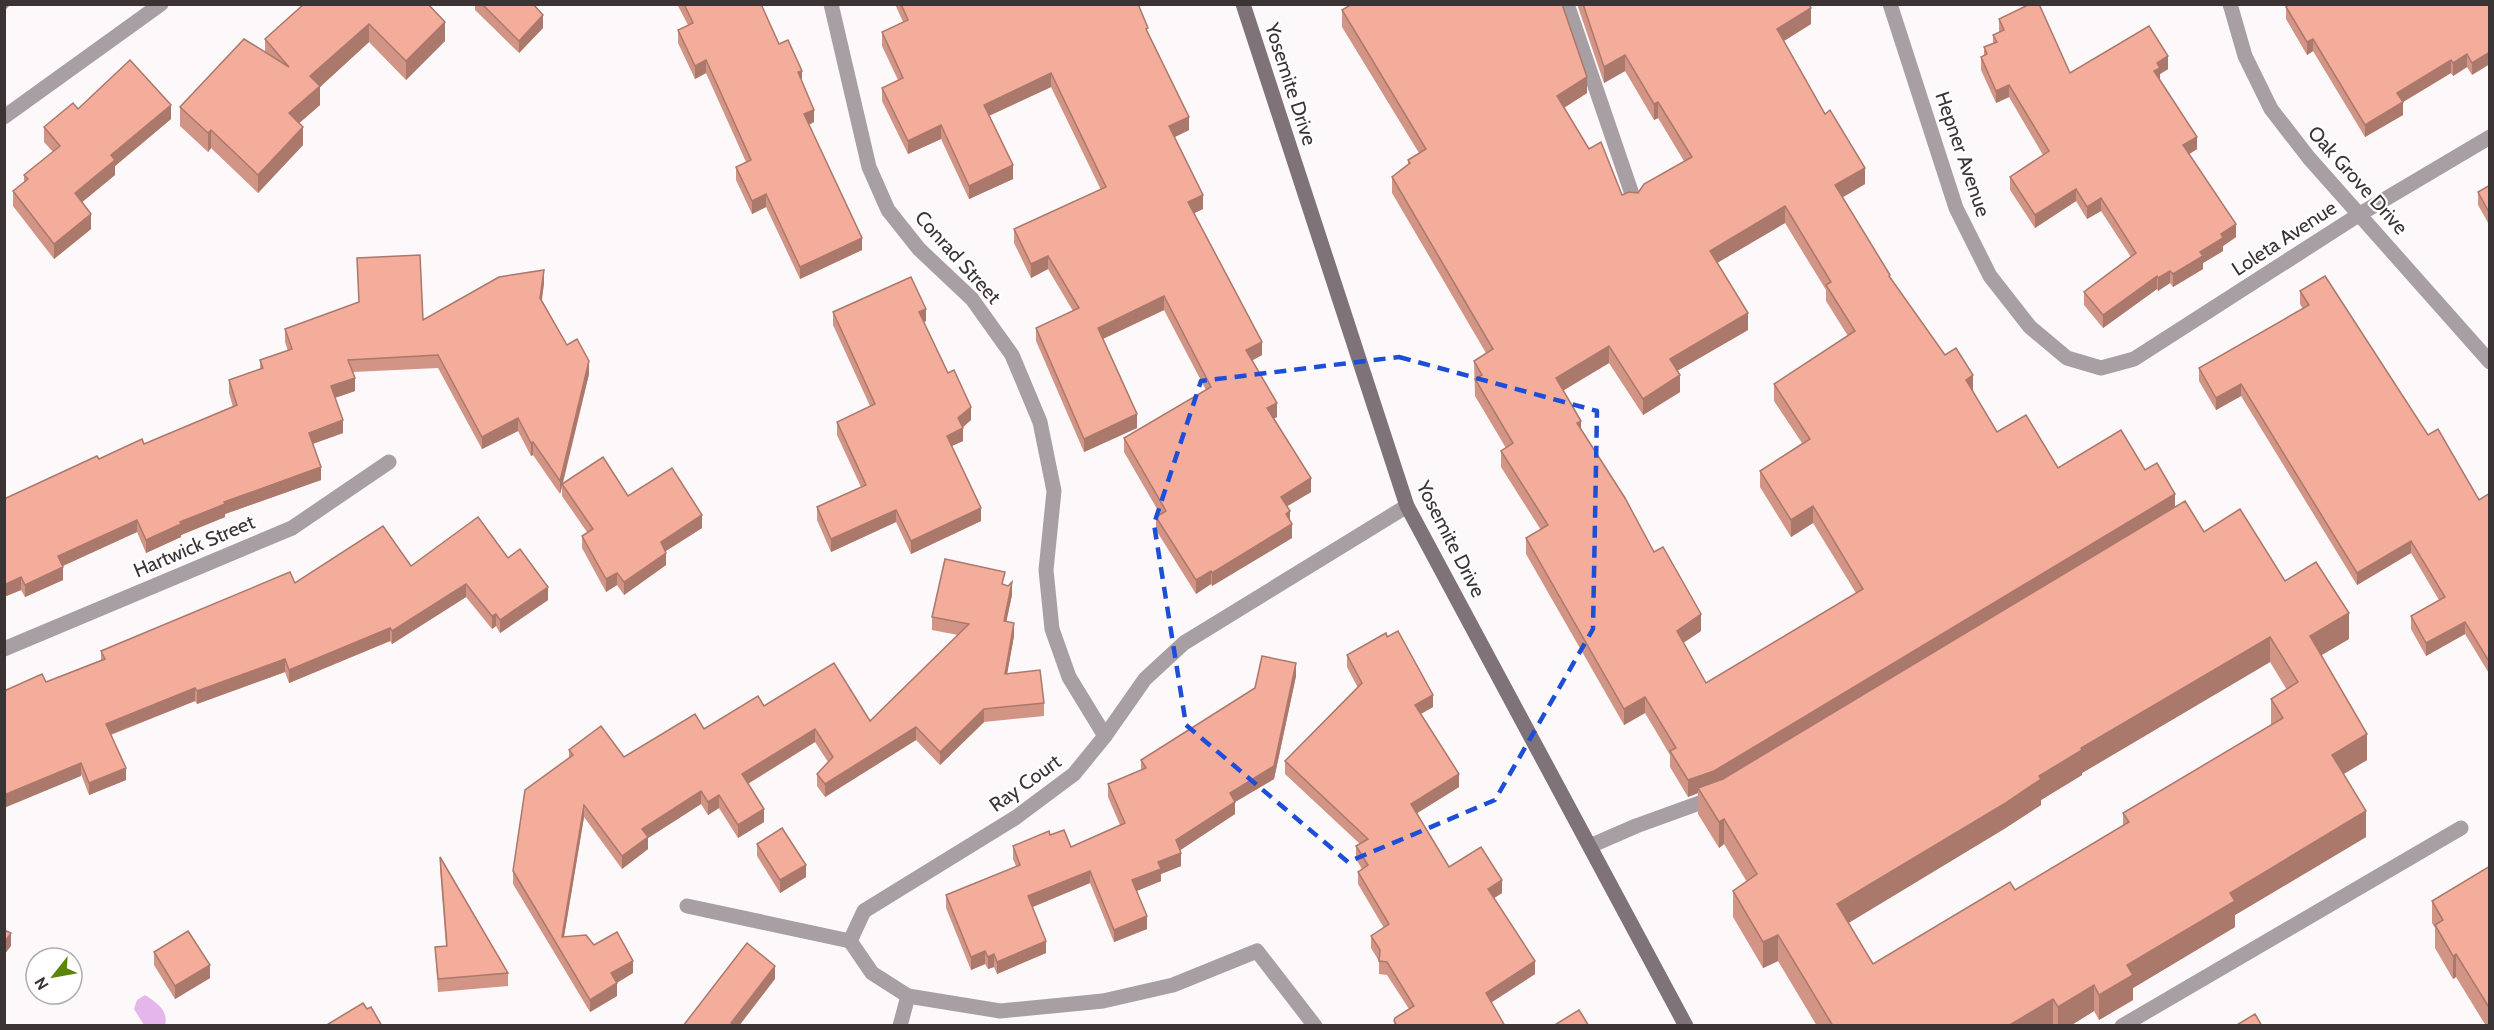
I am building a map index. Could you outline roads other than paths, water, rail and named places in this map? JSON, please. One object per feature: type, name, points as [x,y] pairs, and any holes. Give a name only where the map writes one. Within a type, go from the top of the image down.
[{"type":"street","points":[[4,117],[161,4]]},
{"type":"street","name":"Conrad Street","points":[[831,4],[869,167],[888,210],[919,249],[972,299],[1012,355],[1040,422],[1054,490],[1046,570],[1052,629],[1069,677],[1105,736]]},
{"type":"street","name":"Yosemite Drive","points":[[1242,4],[1407,506],[1686,1026]]},
{"type":"street","points":[[1568,4],[1634,200]]},
{"type":"street","name":"Hepner Avenue","points":[[1890,4],[1956,208],[1990,276],[2030,327],[2067,358],[2101,368]]},
{"type":"street","name":"Oak Grove Drive","points":[[2230,4],[2245,56],[2271,109],[2297,144],[2490,362]]},
{"type":"street","name":"Loleta Avenue","points":[[2101,368],[2134,359],[2360,214],[2490,137]]},
{"type":"street","name":"Hartwick Street","points":[[4,649],[292,528],[389,462]]},
{"type":"street","name":"Ray Court","points":[[850,941],[864,911],[1024,812],[1074,774],[1105,736],[1145,680],[1185,643],[1407,506]]},
{"type":"street","points":[[1590,846],[1728,790]]},
{"type":"street","points":[[2122,1026],[2461,828]]},
{"type":"street","points":[[687,906],[850,941],[872,973],[908,996],[1000,1011],[1103,1001],[1173,985],[1257,951],[1315,1026]]},
{"type":"street","points":[[900,1026],[908,996]]}]
